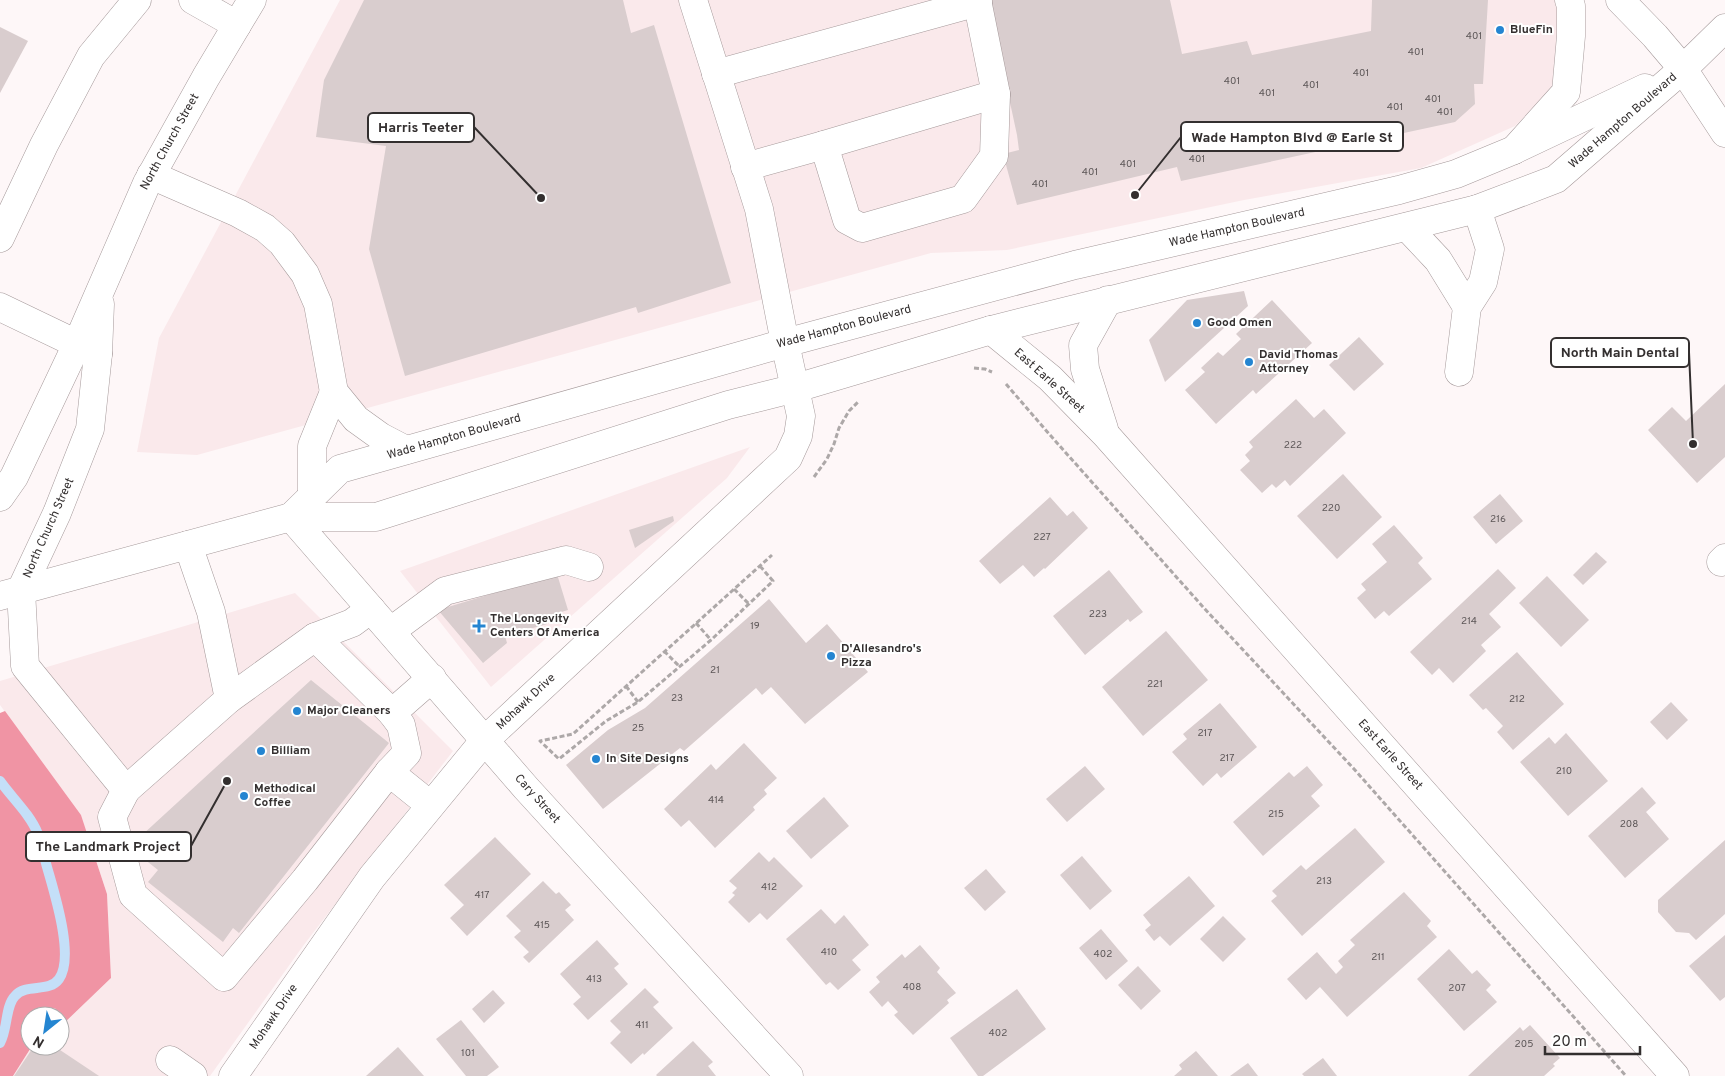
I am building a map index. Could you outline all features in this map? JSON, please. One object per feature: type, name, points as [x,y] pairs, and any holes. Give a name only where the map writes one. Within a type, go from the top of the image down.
[{"type":"main road","points":[[0,238],[44,145],[91,56],[137,0]]},
{"type":"main road","points":[[193,0],[237,25]]},
{"type":"main road","name":"North Church Street","points":[[11,593],[57,513],[90,429],[88,349],[100,290],[152,175],[206,77],[252,0]]},
{"type":"main road","name":"Mohawk Drive","points":[[233,1076],[372,877],[484,741],[788,458],[798,436],[801,416],[759,210],[693,0]]},
{"type":"main road","points":[[1514,150],[1566,92],[1571,36],[1571,6],[1569,0]]},
{"type":"main road","points":[[1620,0],[1655,36],[1683,69],[1725,133]]},
{"type":"main road","points":[[716,74],[978,1],[996,94],[994,156],[963,199],[862,228],[847,220],[824,145]]},
{"type":"main road","points":[[1683,69],[1725,28]]},
{"type":"main road","points":[[1683,69],[1725,97]]},
{"type":"main road","name":"Wade Hampton Boulevard","points":[[291,517],[340,469],[785,343],[1076,265],[1399,190],[1456,174],[1514,150],[1614,104],[1683,69]]},
{"type":"main road","name":"Wade Hampton Boulevard","points":[[11,593],[291,517],[376,517],[728,405],[796,388],[991,330],[1478,209],[1556,179],[1683,69]]},
{"type":"main road","points":[[745,167],[996,94]]},
{"type":"main road","points":[[152,175],[238,213],[265,228],[282,242],[305,274],[318,304],[334,392],[356,419],[381,437],[406,450]]},
{"type":"main road","points":[[1459,372],[1467,307],[1483,282],[1490,249],[1478,209]]},
{"type":"main road","points":[[1407,227],[1438,260],[1467,307]]},
{"type":"main road","name":"East Earle Street","points":[[1106,435],[1085,369],[1083,345],[1108,300]]},
{"type":"main road","points":[[0,307],[88,349]]},
{"type":"main road","name":"East Earle Street","points":[[991,330],[1050,378],[1106,435],[1675,1076]]},
{"type":"main road","name":"North Church Street","points":[[0,497],[14,477],[88,349]]},
{"type":"main road","points":[[312,497],[312,446],[334,392]]},
{"type":"main road","name":"Cary Street","points":[[291,517],[432,678],[484,741],[789,1076]]},
{"type":"main road","points":[[188,545],[211,612],[229,699]]},
{"type":"main road","points":[[391,632],[445,591],[566,560],[589,567]]},
{"type":"main road","points":[[11,593],[25,666],[126,790]]},
{"type":"main road","points":[[315,637],[392,713],[401,725],[408,753],[389,772],[305,880],[224,977],[133,895],[112,817],[126,790],[229,699],[315,637],[352,623],[370,609]]},
{"type":"main road","points":[[392,713],[432,678]]},
{"type":"main road","points":[[389,772],[430,805]]},
{"type":"main road","points":[[170,1060],[193,1076]]},
{"type":"path","points":[[969,367],[985,369],[1000,376]]},
{"type":"path","points":[[1004,382],[1204,608],[1354,769],[1626,1076]]},
{"type":"path","points":[[813,478],[827,459],[839,428],[849,412],[865,396]]},
{"type":"path","points":[[760,566],[773,581],[750,605],[711,640],[638,702],[606,721],[560,758],[540,741],[573,734],[772,555]]},
{"type":"path","points":[[734,589],[750,605]]},
{"type":"path","points":[[696,623],[711,640]]},
{"type":"path","points":[[664,651],[680,667]]},
{"type":"path","points":[[626,686],[638,702]]},
{"type":"shaded area","points":[[340,0],[1554,0],[1561,7],[1556,87],[1515,126],[1421,168],[1244,200],[1007,250],[931,253],[197,455],[137,452],[159,338]]},
{"type":"shaded area","points":[[750,447],[727,478],[491,687],[400,571]]},
{"type":"shaded area","points":[[295,593],[453,751],[303,946],[210,1076],[13,1076],[26,1056],[70,1056],[70,1017],[111,978],[107,894],[81,815],[0,705],[0,681]]},
{"type":"shaded area","points":[[5,711],[81,815],[107,894],[111,978],[70,1017],[70,1006],[20,1006],[20,1056],[26,1056],[13,1076],[0,1076],[0,713]]},
{"type":"building","points":[[364,0],[623,0],[631,33],[654,25],[731,283],[638,313],[636,307],[405,376],[369,249],[386,146],[316,137],[324,80]]},
{"type":"building","points":[[988,0],[1170,0],[1182,54],[1247,41],[1252,55],[1371,31],[1372,0],[1488,0],[1483,84],[1474,84],[1475,104],[1455,122],[1181,181],[1177,167],[1017,205],[1003,154],[1019,150],[1017,135]]},
{"type":"building","points":[[0,27],[28,41],[0,93]]},
{"type":"building","name":"Good Omen","points":[[1244,291],[1248,306],[1165,382],[1149,340],[1187,300]]},
{"type":"building","name":"David Thomas Attorney","points":[[1272,300],[1312,343],[1256,394],[1253,390],[1216,424],[1185,390],[1205,372],[1201,368],[1218,352],[1223,356],[1241,339],[1236,334]]},
{"type":"building","points":[[1359,337],[1384,364],[1354,391],[1329,365]]},
{"type":"building","points":[[1725,384],[1725,457],[1697,483],[1648,430],[1672,407],[1686,421]]},
{"type":"building","points":[[1296,399],[1314,418],[1324,409],[1346,433],[1290,486],[1285,480],[1276,488],[1272,484],[1262,493],[1240,470],[1250,461],[1245,455],[1253,447],[1249,442]]},
{"type":"building","points":[[1343,474],[1382,517],[1337,559],[1297,516]]},
{"type":"building","points":[[1500,494],[1523,521],[1496,544],[1473,517]]},
{"type":"building","points":[[1050,497],[1067,516],[1073,511],[1088,528],[1034,577],[1023,565],[1000,584],[979,561]]},
{"type":"building","points":[[673,516],[674,521],[635,548],[629,530]]},
{"type":"building","points":[[1394,525],[1423,558],[1418,563],[1432,579],[1389,616],[1384,611],[1375,619],[1357,598],[1366,590],[1361,584],[1387,562],[1372,544]]},
{"type":"building","points":[[1596,552],[1607,562],[1583,585],[1573,575]]},
{"type":"building","points":[[1498,569],[1516,588],[1489,614],[1501,627],[1481,645],[1486,651],[1453,683],[1439,668],[1432,675],[1410,652]]},
{"type":"building","points":[[1109,570],[1143,612],[1130,622],[1128,619],[1085,655],[1053,616]]},
{"type":"building","points":[[557,574],[568,610],[545,617],[547,624],[505,636],[507,643],[483,663],[438,610]]},
{"type":"building","points":[[1547,576],[1589,620],[1561,647],[1519,603]]},
{"type":"building","points":[[769,599],[806,643],[827,624],[868,672],[805,724],[771,687],[762,695],[756,688],[684,751],[680,748],[603,809],[566,765],[608,730],[645,708]]},
{"type":"building","points":[[1166,631],[1208,680],[1143,736],[1102,687]]},
{"type":"building","points":[[1517,652],[1564,704],[1513,750],[1497,732],[1503,726],[1486,708],[1483,710],[1469,695]]},
{"type":"building","points":[[311,680],[389,743],[239,933],[233,928],[223,942],[148,882],[158,870],[129,847]]},
{"type":"building","points":[[1671,702],[1688,720],[1667,740],[1650,722]]},
{"type":"building","points":[[1220,703],[1257,747],[1221,778],[1217,773],[1203,786],[1172,752],[1187,739],[1183,734]]},
{"type":"building","points":[[1566,733],[1608,781],[1568,816],[1520,762],[1549,737],[1555,744]]},
{"type":"building","points":[[744,743],[777,778],[764,790],[767,794],[753,807],[755,810],[715,848],[689,820],[681,827],[664,809],[711,764],[716,770]]},
{"type":"building","points":[[1085,766],[1105,789],[1067,822],[1046,799]]},
{"type":"building","points":[[1307,766],[1323,785],[1311,796],[1320,806],[1263,856],[1233,822],[1289,772],[1294,777]]},
{"type":"building","points":[[1642,787],[1656,803],[1646,812],[1669,839],[1625,878],[1588,836]]},
{"type":"building","points":[[824,797],[849,826],[811,859],[786,831]]},
{"type":"building","points":[[1355,828],[1385,862],[1302,936],[1271,901],[1277,896],[1272,891],[1301,865],[1306,870]]},
{"type":"building","points":[[495,837],[531,874],[467,936],[450,918],[464,905],[444,885]]},
{"type":"building","points":[[1725,840],[1725,914],[1696,940],[1689,933],[1676,932],[1658,912],[1658,900]]},
{"type":"building","points":[[759,852],[769,862],[774,857],[803,886],[767,920],[760,913],[749,923],[728,902],[735,895],[732,893],[737,888],[729,881]]},
{"type":"building","points":[[1082,856],[1112,891],[1090,910],[1060,875]]},
{"type":"building","points":[[986,869],[1006,892],[985,911],[964,888]]},
{"type":"building","points":[[1189,876],[1215,906],[1170,946],[1160,936],[1154,941],[1145,930],[1151,925],[1143,915]]},
{"type":"building","points":[[543,881],[556,894],[559,892],[571,905],[565,910],[574,920],[529,963],[523,957],[529,952],[514,937],[521,931],[506,916]]},
{"type":"building","points":[[1404,892],[1431,921],[1427,926],[1437,937],[1347,1017],[1320,987],[1306,1000],[1287,979],[1317,952],[1336,974],[1343,967],[1338,961],[1355,945],[1350,940]]},
{"type":"building","points":[[821,909],[835,924],[844,915],[869,945],[852,960],[861,970],[838,990],[830,982],[826,985],[786,939]]},
{"type":"building","points":[[1223,916],[1246,939],[1223,962],[1200,939]]},
{"type":"building","points":[[1101,929],[1128,961],[1106,980],[1079,948]]},
{"type":"building","points":[[1725,935],[1725,997],[1720,1001],[1689,966]]},
{"type":"building","points":[[597,940],[619,964],[614,968],[628,984],[588,1020],[573,1004],[581,997],[560,974]]},
{"type":"building","points":[[920,945],[940,968],[937,972],[956,993],[947,1000],[949,1003],[913,1035],[894,1015],[898,1012],[888,1001],[882,1007],[869,992],[880,982],[876,977],[902,954],[905,958]]},
{"type":"building","points":[[1449,949],[1472,974],[1477,970],[1491,985],[1486,990],[1497,1002],[1464,1031],[1417,979]]},
{"type":"building","points":[[1138,966],[1161,991],[1141,1010],[1118,985]]},
{"type":"building","points":[[645,988],[659,1002],[653,1007],[673,1028],[644,1055],[643,1053],[631,1064],[610,1043],[621,1032],[610,1021]]},
{"type":"building","points":[[1017,989],[1046,1029],[983,1076],[978,1076],[950,1038]]},
{"type":"building","points":[[493,990],[505,1003],[484,1023],[472,1009]]},
{"type":"building","points":[[461,1020],[499,1067],[487,1076],[466,1076],[436,1039]]},
{"type":"building","points":[[1530,1025],[1560,1058],[1553,1064],[1555,1066],[1544,1076],[1468,1076],[1520,1027],[1523,1031]]},
{"type":"building","points":[[693,1041],[713,1062],[708,1066],[716,1076],[656,1075]]},
{"type":"building","points":[[398,1047],[424,1076],[366,1076]]},
{"type":"building","points":[[1196,1051],[1218,1076],[1174,1076],[1182,1069],[1179,1065]]},
{"type":"building","points":[[27,1056],[69,1056],[99,1076],[14,1076]]},
{"type":"building","points":[[1323,1058],[1337,1076],[1304,1076],[1302,1074]]},
{"type":"building","points":[[1248,1063],[1258,1076],[1230,1076]]},
{"type":"waterway","points":[[0,781],[26,813],[38,834],[62,924],[65,956],[63,969],[55,983],[49,986],[25,990],[12,1000],[0,1043]]},
{"type":"place","name":"BlueFin","points":[[1500,30]]},
{"type":"place","name":"Wade Hampton Blvd @ Earle St","points":[[1135,195]]},
{"type":"place","name":"Harris Teeter","points":[[541,198]]},
{"type":"place","name":"Good Omen","points":[[1197,323]]},
{"type":"place","name":"David Thomas Attorney","points":[[1249,362]]},
{"type":"place","name":"North Main Dental","points":[[1693,444]]},
{"type":"place","name":"The Longevity Centers Of America","points":[[479,626]]},
{"type":"place","name":"D'Allesandro's Pizza","points":[[831,656]]},
{"type":"place","name":"Major Cleaners","points":[[297,711]]},
{"type":"place","name":"Billiam","points":[[261,751]]},
{"type":"place","name":"In Site Designs","points":[[596,759]]},
{"type":"place","name":"The Landmark Project","points":[[227,781]]},
{"type":"place","name":"Methodical Coffee","points":[[244,796]]}]
